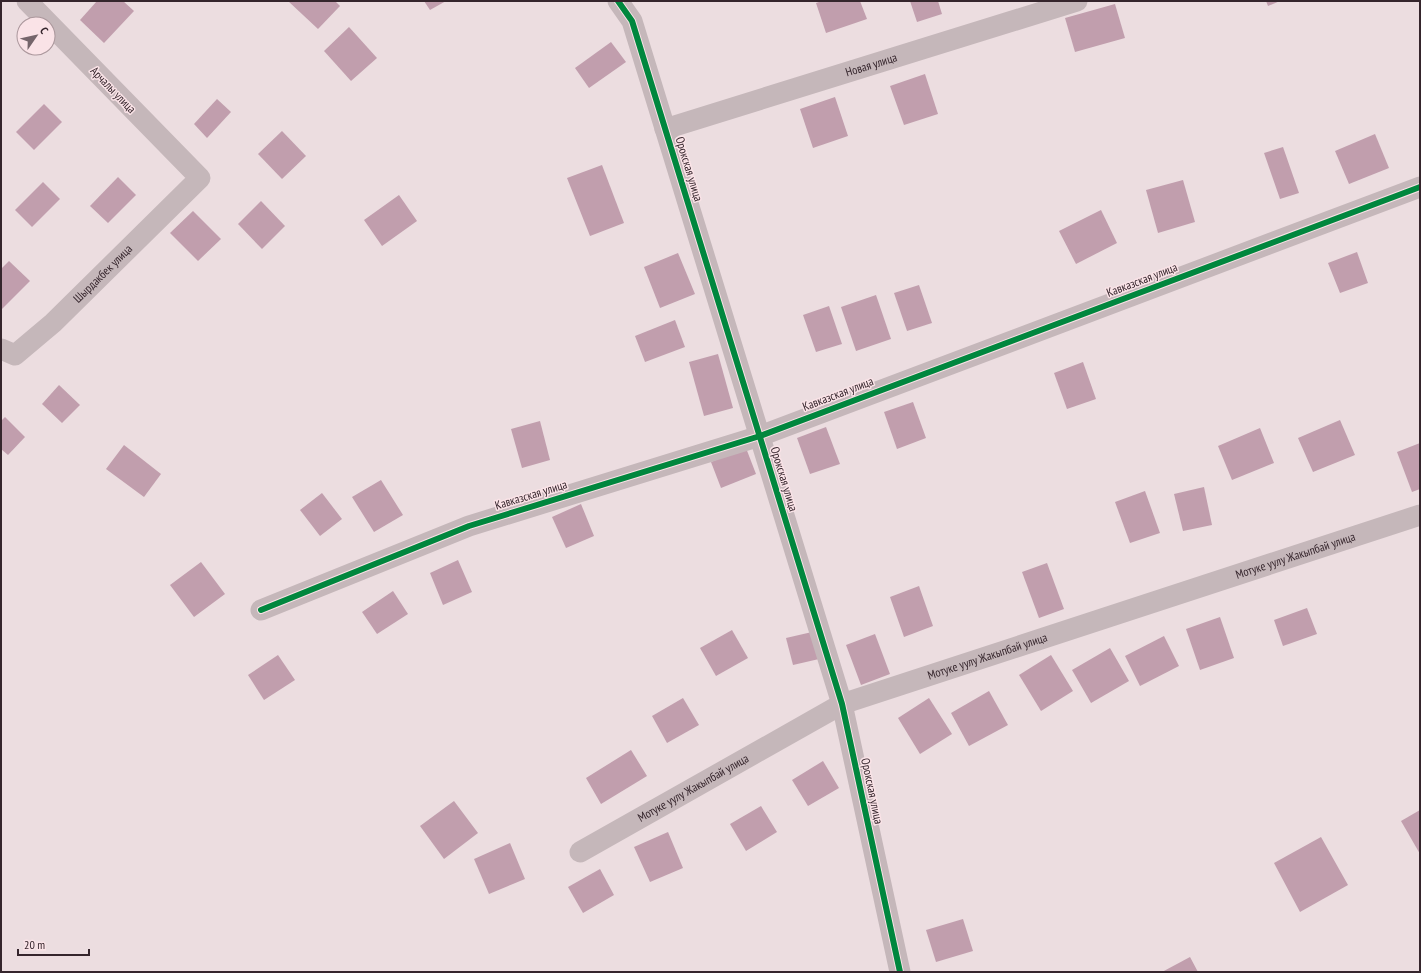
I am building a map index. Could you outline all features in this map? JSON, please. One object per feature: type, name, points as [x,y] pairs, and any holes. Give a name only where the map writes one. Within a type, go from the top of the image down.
[{"type":"street","name":"Арчалы улица","points":[[27,1],[200,178]]},
{"type":"street","name":"Орокская улица","points":[[618,1],[632,21],[842,704],[900,972]]},
{"type":"street","name":"Новая улица","points":[[665,129],[1077,1]]},
{"type":"street","name":"Шырдакбек улица","points":[[1,349],[15,355],[53,323],[200,178]]},
{"type":"street","name":"Кавказская улица","points":[[261,610],[469,526],[760,436],[1420,187]]},
{"type":"street","name":"Мотуке уулу Жакыпбай улица","points":[[580,852],[842,704],[1420,515]]},
{"type":"building","points":[[97,1],[123,1],[134,11],[104,43],[80,20]]},
{"type":"building","points":[[288,1],[335,1],[340,6],[318,29]]},
{"type":"building","points":[[424,1],[446,1],[430,10]]},
{"type":"building","points":[[822,1],[860,1],[867,19],[826,33],[816,3]]},
{"type":"building","points":[[910,1],[938,1],[942,14],[917,22]]},
{"type":"building","points":[[1266,1],[1280,1],[1268,6]]},
{"type":"building","points":[[1115,4],[1125,38],[1075,52],[1065,18]]},
{"type":"building","points":[[349,27],[377,58],[351,81],[324,51]]},
{"type":"building","points":[[611,42],[626,62],[589,88],[575,68]]},
{"type":"building","points":[[925,74],[938,114],[904,125],[890,86]]},
{"type":"building","points":[[835,97],[848,136],[813,148],[800,109]]},
{"type":"building","points":[[217,99],[231,112],[207,138],[194,124]]},
{"type":"building","points":[[44,104],[62,122],[34,150],[16,132]]},
{"type":"building","points":[[282,131],[306,156],[282,179],[258,154]]},
{"type":"building","points":[[1375,134],[1389,168],[1349,184],[1335,151]]},
{"type":"building","points":[[1283,147],[1299,193],[1280,199],[1264,153]]},
{"type":"building","points":[[602,165],[624,223],[590,236],[567,178]]},
{"type":"building","points":[[118,177],[136,195],[108,223],[90,206]]},
{"type":"building","points":[[1183,180],[1195,222],[1158,233],[1146,190]]},
{"type":"building","points":[[43,182],[60,199],[32,227],[15,210]]},
{"type":"building","points":[[399,195],[417,221],[382,246],[364,220]]},
{"type":"building","points":[[261,201],[285,226],[262,249],[238,224]]},
{"type":"building","points":[[1101,210],[1117,243],[1076,264],[1059,231]]},
{"type":"building","points":[[193,211],[221,239],[198,261],[170,233]]},
{"type":"building","points":[[1357,252],[1368,283],[1340,293],[1328,263]]},
{"type":"building","points":[[678,253],[695,294],[660,308],[644,267]]},
{"type":"building","points":[[9,261],[30,281],[1,310],[1,269]]},
{"type":"building","points":[[919,285],[932,323],[907,331],[894,293]]},
{"type":"building","points":[[876,295],[891,339],[856,351],[841,307]]},
{"type":"building","points":[[829,306],[842,344],[816,352],[803,315]]},
{"type":"building","points":[[675,320],[685,347],[645,362],[635,336]]},
{"type":"building","points":[[718,354],[733,408],[704,416],[689,362]]},
{"type":"building","points":[[1083,362],[1096,399],[1067,409],[1054,373]]},
{"type":"building","points":[[59,385],[80,405],[62,423],[42,404]]},
{"type":"building","points":[[913,402],[926,438],[897,449],[884,412]]},
{"type":"building","points":[[5,417],[25,437],[8,455],[1,449],[1,421]]},
{"type":"building","points":[[1340,420],[1355,455],[1313,472],[1298,438]]},
{"type":"building","points":[[540,421],[550,460],[522,468],[511,429]]},
{"type":"building","points":[[826,427],[840,464],[810,474],[797,438]]},
{"type":"building","points":[[1260,428],[1274,463],[1232,480],[1218,446]]},
{"type":"building","points":[[1420,443],[1420,489],[1412,492],[1397,452]]},
{"type":"building","points":[[124,445],[161,474],[144,497],[106,469]]},
{"type":"building","points":[[746,448],[756,474],[721,488],[711,462]]},
{"type":"building","points":[[381,480],[403,515],[374,532],[352,497]]},
{"type":"building","points":[[1204,487],[1212,525],[1183,531],[1174,494]]},
{"type":"building","points":[[1145,491],[1160,533],[1130,543],[1115,502]]},
{"type":"building","points":[[322,493],[342,519],[320,536],[300,510]]},
{"type":"building","points":[[581,504],[594,536],[566,548],[552,517]]},
{"type":"building","points":[[458,560],[472,592],[443,605],[430,573]]},
{"type":"building","points":[[201,562],[225,594],[194,617],[170,585]]},
{"type":"building","points":[[1047,563],[1064,609],[1039,618],[1022,572]]},
{"type":"building","points":[[919,586],[933,626],[904,637],[890,597]]},
{"type":"building","points":[[393,591],[408,614],[377,634],[362,612]]},
{"type":"building","points":[[1307,608],[1317,634],[1283,646],[1274,620]]},
{"type":"building","points":[[1220,617],[1234,658],[1200,670],[1186,629]]},
{"type":"building","points":[[732,630],[748,658],[716,676],[700,648]]},
{"type":"building","points":[[812,632],[819,659],[793,665],[786,638]]},
{"type":"building","points":[[875,634],[890,674],[861,685],[846,645]]},
{"type":"building","points":[[1164,636],[1179,666],[1140,686],[1125,656]]},
{"type":"building","points":[[1110,648],[1129,681],[1091,703],[1072,670]]},
{"type":"building","points":[[278,655],[295,680],[264,700],[248,675]]},
{"type":"building","points":[[1051,655],[1073,691],[1041,711],[1019,675]]},
{"type":"building","points":[[989,691],[1008,725],[969,746],[951,713]]},
{"type":"building","points":[[683,698],[699,725],[667,743],[652,716]]},
{"type":"building","points":[[929,698],[952,734],[920,754],[898,718]]},
{"type":"building","points":[[631,750],[647,776],[601,804],[586,778]]},
{"type":"building","points":[[823,761],[839,788],[808,806],[792,780]]},
{"type":"building","points":[[454,801],[478,833],[444,859],[420,826]]},
{"type":"building","points":[[761,806],[777,832],[746,851],[730,824]]},
{"type":"building","points":[[1420,810],[1420,854],[1401,821]]},
{"type":"building","points":[[668,832],[683,868],[650,882],[634,847]]},
{"type":"building","points":[[1321,837],[1348,885],[1300,912],[1274,863]]},
{"type":"building","points":[[510,843],[525,879],[489,894],[474,859]]},
{"type":"building","points":[[600,869],[614,895],[583,913],[568,887]]},
{"type":"building","points":[[963,919],[973,951],[936,962],[926,930]]},
{"type":"building","points":[[1190,957],[1198,972],[1162,972]]},
{"type":"cycle path","points":[[618,1],[632,21],[842,704],[900,972]]},
{"type":"cycle path","points":[[261,610],[469,526],[760,436],[1420,187]]}]
